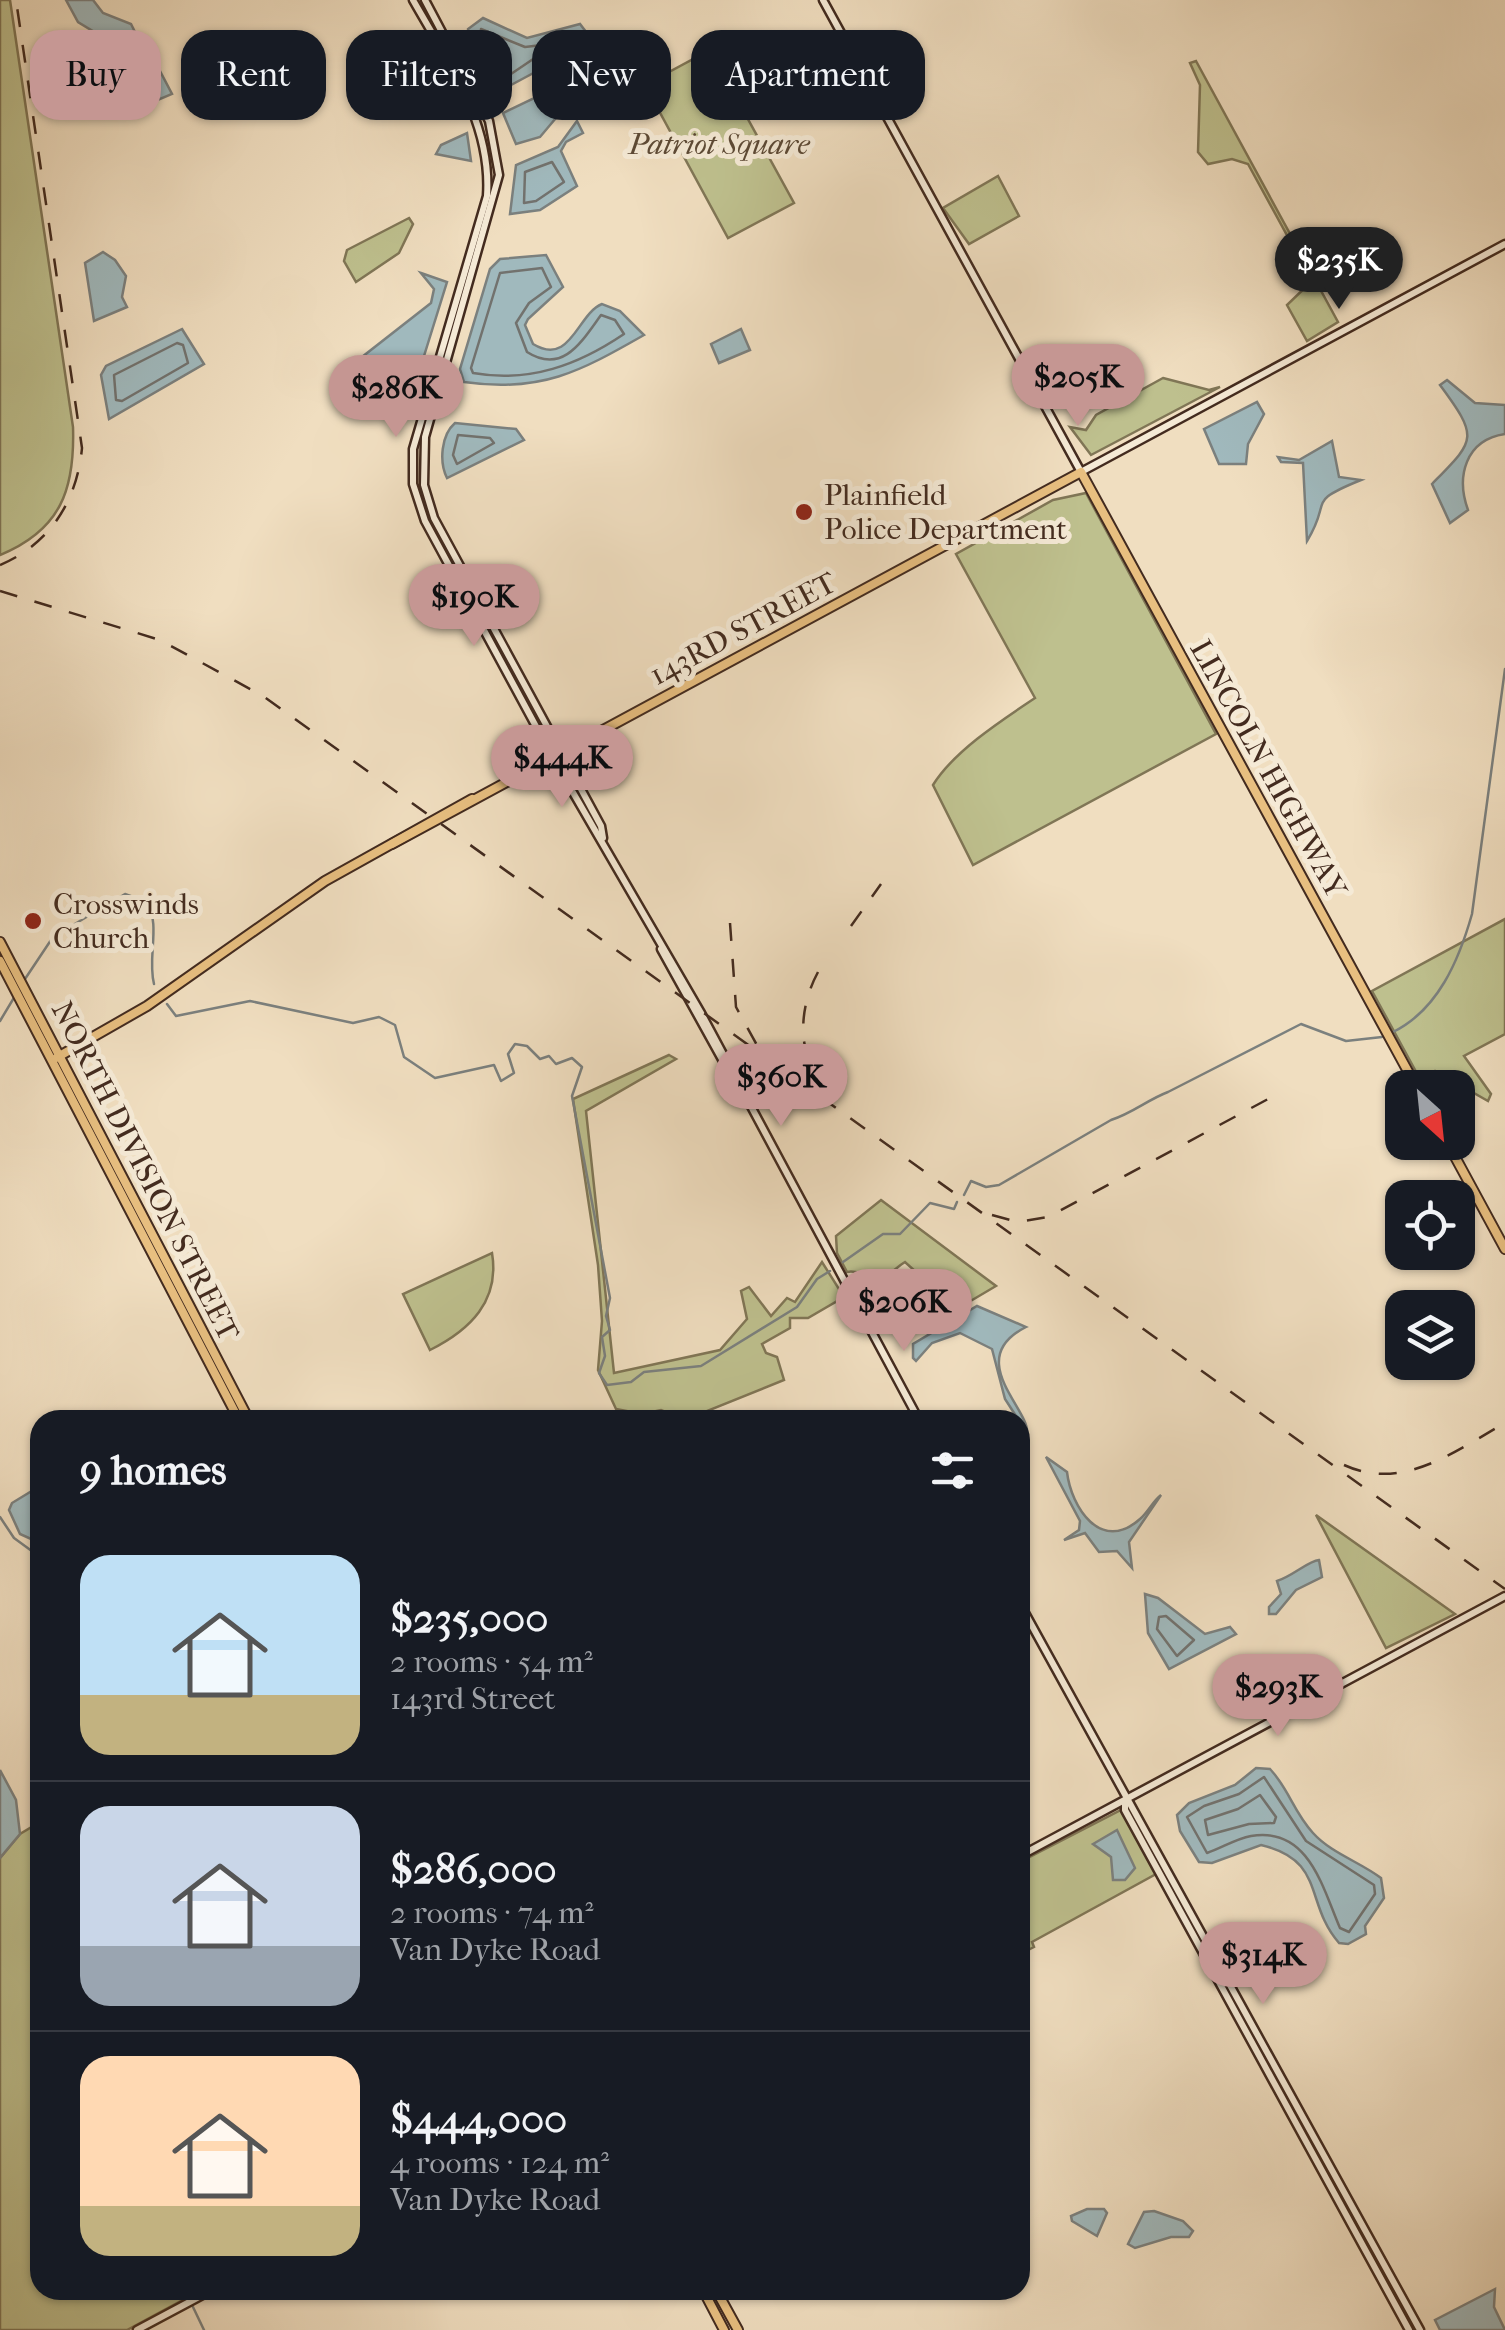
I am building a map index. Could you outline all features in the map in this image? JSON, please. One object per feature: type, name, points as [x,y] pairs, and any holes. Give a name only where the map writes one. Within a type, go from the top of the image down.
[{"type":"main road","name":"143RD STREET","points":[[56,1058],[169,992],[294,900],[1080,472]]},
{"type":"main road","name":"LINCOLN HIGHWAY","points":[[1080,472],[1407,1070]]},
{"type":"main road","name":"NORTH DIVISION STREET","points":[[0,942],[20,979],[24,998],[244,1410]]},
{"type":"main road","name":"NORTH DIVISION STREET","points":[[0,962],[24,998]]},
{"type":"main road","name":"NORTH DIVISION STREET","points":[[56,1058],[234,1410]]},
{"type":"main road","points":[[1456,1160],[1505,1249]]},
{"type":"main road","points":[[708,2300],[724,2330]]},
{"type":"main road","points":[[722,2300],[738,2330]]},
{"type":"street","points":[[413,0],[478,120],[488,163],[487,196],[415,439],[413,484],[438,547],[558,755]]},
{"type":"street","points":[[425,0],[489,121],[499,175],[425,438],[424,485],[434,518],[659,944],[914,1410]]},
{"type":"street","points":[[823,0],[1080,472]]},
{"type":"street","name":"143RD STREET","points":[[1080,472],[1505,244]]},
{"type":"street","points":[[1030,1851],[1505,1596]]},
{"type":"street","points":[[1030,1623],[1420,2330]]},
{"type":"street","points":[[1125,1800],[1125,1810],[1408,2330]]},
{"type":"street","points":[[137,2330],[193,2300]]},
{"type":"green space","points":[[0,0],[10,0],[73,427],[73,449],[67,488],[50,520],[21,545],[0,555]]},
{"type":"green space","name":"Patriot Square","points":[[691,60],[691,120],[748,120],[794,203],[728,238],[664,120],[671,120],[671,71]]},
{"type":"green space","points":[[1196,61],[1338,322],[1307,341],[1287,305],[1312,281],[1248,164],[1232,159],[1208,164],[1198,152],[1200,85],[1190,63]]},
{"type":"green space","points":[[998,176],[1019,216],[969,244],[943,208]]},
{"type":"green space","points":[[409,218],[413,224],[399,253],[356,282],[344,261],[347,250]]},
{"type":"green space","points":[[1163,378],[1209,390],[1220,387],[1091,455],[1070,427],[1086,430],[1096,415]]},
{"type":"green space","points":[[1086,493],[1216,734],[973,865],[933,785],[966,748],[1035,698],[956,554],[1053,500]]},
{"type":"green space","points":[[1505,919],[1505,1034],[1464,1056],[1474,1070],[1415,1070],[1372,991]]},
{"type":"green space","points":[[669,1055],[676,1059],[586,1111],[614,1373],[720,1350],[747,1319],[741,1291],[749,1287],[771,1316],[787,1298],[795,1302],[822,1262],[844,1297],[808,1318],[790,1318],[790,1328],[762,1344],[766,1353],[777,1357],[784,1380],[710,1410],[616,1409],[598,1370],[602,1321],[598,1265],[573,1099]]},
{"type":"green space","points":[[1475,1071],[1491,1094],[1488,1101],[1475,1094]]},
{"type":"green space","points":[[881,1200],[996,1286],[957,1309],[905,1262],[882,1277],[847,1272],[837,1253],[836,1236]]},
{"type":"green space","points":[[492,1253],[491,1286],[479,1312],[458,1333],[430,1350],[403,1294]]},
{"type":"green space","points":[[1316,1515],[1455,1614],[1386,1648]]},
{"type":"green space","points":[[1121,1810],[1156,1874],[1032,1942],[1034,1947],[1030,1949],[1030,1857]]},
{"type":"green space","points":[[30,1828],[30,2300],[183,2300],[127,2330],[0,2330],[0,1858]]},
{"type":"water","points":[[66,0],[93,0],[103,13],[131,24],[134,30],[91,30],[78,22]]},
{"type":"water","points":[[483,18],[509,30],[468,30]]},
{"type":"water","points":[[580,24],[585,30],[557,30]]},
{"type":"water","points":[[512,31],[532,37],[532,74],[512,84]]},
{"type":"water","points":[[161,73],[172,94],[161,99]]},
{"type":"water","points":[[532,99],[532,120],[554,120],[540,137],[516,144],[506,120],[512,120],[512,109]]},
{"type":"water","points":[[577,121],[583,133],[566,142],[561,151],[577,186],[540,210],[510,214],[516,165],[558,147]]},
{"type":"water","points":[[467,133],[471,161],[436,154],[441,145]]},
{"type":"water","points":[[103,252],[115,260],[126,276],[122,297],[127,307],[94,321],[85,263]]},
{"type":"water","points":[[546,255],[563,287],[528,319],[525,325],[533,344],[556,349],[565,344],[602,304],[620,311],[644,335],[579,369],[538,382],[464,382],[460,369],[490,269],[500,259]]},
{"type":"water","points":[[421,273],[447,282],[419,372],[362,357],[431,303],[434,289]]},
{"type":"water","points":[[182,329],[204,364],[109,419],[101,375],[106,366]]},
{"type":"water","points":[[741,329],[750,350],[719,363],[711,344]]},
{"type":"water","points":[[1447,380],[1475,403],[1505,405],[1505,434],[1491,438],[1473,452],[1464,473],[1468,510],[1450,523],[1432,484],[1457,458],[1467,438],[1462,417],[1440,385]]},
{"type":"water","points":[[1257,402],[1264,414],[1248,444],[1246,464],[1219,464],[1204,429]]},
{"type":"water","points":[[455,423],[516,429],[524,440],[447,478],[443,449]]},
{"type":"water","points":[[1332,441],[1339,477],[1361,480],[1326,498],[1307,541],[1303,463],[1281,462],[1278,457],[1299,460]]},
{"type":"water","points":[[977,1306],[1026,1327],[1008,1340],[1000,1354],[999,1368],[1018,1410],[1012,1410],[1005,1399],[992,1349],[960,1333],[932,1343],[916,1361],[913,1344]]},
{"type":"water","points":[[1046,1457],[1067,1472],[1082,1511],[1101,1529],[1126,1528],[1140,1519],[1161,1495],[1129,1542],[1132,1568],[1117,1551],[1099,1552],[1085,1533],[1064,1540],[1079,1530],[1080,1521]]},
{"type":"water","points":[[30,1492],[30,1538],[20,1534],[9,1510],[12,1503]]},
{"type":"water","points":[[1319,1560],[1322,1577],[1296,1590],[1276,1614],[1269,1614],[1269,1607],[1281,1594],[1277,1581]]},
{"type":"water","points":[[1145,1594],[1158,1598],[1205,1634],[1230,1627],[1236,1634],[1169,1669],[1148,1633]]},
{"type":"water","points":[[1256,1768],[1270,1769],[1320,1840],[1381,1878],[1384,1898],[1365,1926],[1366,1934],[1348,1944],[1339,1943],[1328,1928],[1305,1872],[1282,1852],[1261,1845],[1212,1863],[1199,1862],[1180,1831],[1177,1815],[1189,1803],[1235,1785]]},
{"type":"water","points":[[0,1770],[16,1800],[20,1834],[0,1858]]},
{"type":"water","points":[[1117,1830],[1135,1868],[1125,1880],[1113,1880],[1111,1857],[1093,1844]]},
{"type":"water","points":[[1087,2209],[1104,2209],[1107,2213],[1097,2236],[1072,2221],[1071,2216]]},
{"type":"water","points":[[1154,2211],[1183,2221],[1193,2231],[1189,2237],[1171,2237],[1135,2248],[1128,2244],[1144,2212]]},
{"type":"water","points":[[1495,2289],[1494,2307],[1505,2330],[1440,2330],[1435,2320]]},
{"type":"waterway","points":[[1393,1032],[1423,1011],[1445,982],[1467,931],[1505,669]]},
{"type":"waterway","points":[[25,979],[53,937],[125,894],[147,902],[151,911],[154,984]]},
{"type":"waterway","points":[[0,1021],[21,986]]},
{"type":"waterway","points":[[167,1004],[176,1016],[250,1001],[353,1023],[379,1017],[395,1025],[404,1057],[435,1078],[494,1065],[501,1081],[514,1073],[508,1054],[515,1044],[527,1046],[540,1059],[549,1056],[556,1064],[572,1058],[582,1067],[572,1096],[610,1298],[606,1316],[610,1330],[602,1337],[605,1356],[599,1373],[607,1385],[631,1382],[644,1372],[701,1366],[797,1307],[817,1279],[830,1271]]},
{"type":"waterway","points":[[964,1195],[971,1181],[986,1187],[999,1185],[1111,1120],[1301,1024],[1346,1041],[1382,1037]]},
{"type":"waterway","points":[[843,1262],[883,1234],[900,1234],[930,1203],[954,1209],[957,1202]]},
{"type":"waterway","points":[[0,1517],[14,1538],[30,1550]]},
{"type":"waterway","points":[[193,2307],[204,2330]]},
{"type":"railway","points":[[0,565],[33,545],[58,518],[74,486],[82,448],[16,0]]},
{"type":"railway","points":[[0,591],[160,640],[263,696],[1505,1589]]},
{"type":"railway","points":[[851,926],[881,884]]},
{"type":"railway","points":[[730,923],[736,1007],[758,1047]]},
{"type":"railway","points":[[818,972],[806,1005],[804,1039],[813,1071],[833,1100]]},
{"type":"railway","points":[[992,1215],[1018,1222],[1048,1217],[1283,1091]]},
{"type":"railway","points":[[1344,1465],[1387,1474],[1408,1471],[1448,1456],[1505,1423]]},
{"type":"place","name":"Plainfield Police Department","points":[[804,512]]},
{"type":"place","name":"Crosswinds Church","points":[[33,921]]}]
